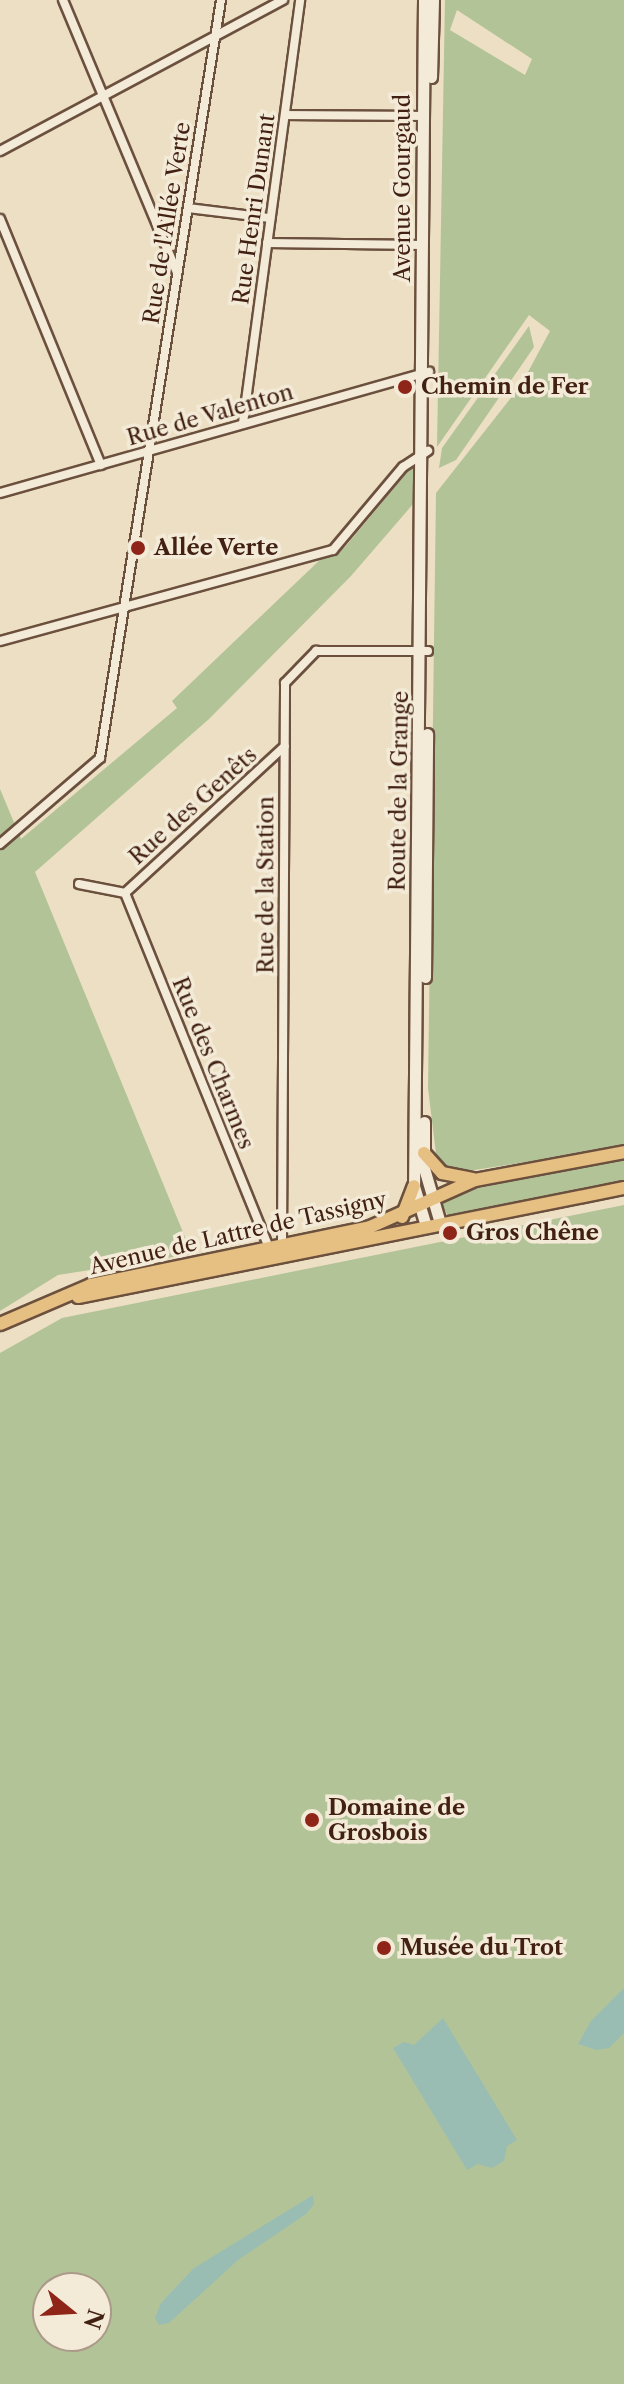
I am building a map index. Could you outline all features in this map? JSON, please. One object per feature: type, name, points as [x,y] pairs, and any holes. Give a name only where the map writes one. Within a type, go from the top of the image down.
[{"type":"main road","name":"Avenue Gourgaud","points":[[425,374],[422,245],[428,1]]},
{"type":"main road","name":"Avenue Gourgaud","points":[[425,374],[428,1]]},
{"type":"main road","name":"Route de la Grange","points":[[425,374],[419,1154],[414,1186],[426,1226]]},
{"type":"main road","name":"Avenue de Lattre de Tassigny","points":[[0,1324],[91,1285],[402,1217],[432,1199],[475,1180],[624,1152]]},
{"type":"main road","name":"Route de la Grange","points":[[419,1154],[440,1223]]},
{"type":"main road","points":[[419,1154],[442,1173],[475,1180]]},
{"type":"main road","points":[[402,1217],[414,1186]]},
{"type":"main road","points":[[0,1333],[92,1293],[624,1188]]},
{"type":"street","points":[[63,0],[177,273]]},
{"type":"street","name":"Rue de l'Allée Verte","points":[[149,452],[221,0]]},
{"type":"street","points":[[0,151],[283,0]]},
{"type":"street","name":"Rue Henri Dunant","points":[[243,423],[300,0]]},
{"type":"street","points":[[285,115],[425,116]]},
{"type":"street","points":[[188,208],[270,218]]},
{"type":"street","points":[[0,219],[101,465]]},
{"type":"street","points":[[267,243],[422,245]]},
{"type":"street","name":"Rue de Valenton","points":[[0,493],[425,374]]},
{"type":"street","points":[[0,641],[333,550],[403,467],[426,451]]},
{"type":"street","points":[[0,844],[95,765],[103,744],[149,452]]},
{"type":"street","name":"Rue de la Station","points":[[282,1244],[285,683],[316,651],[425,651]]},
{"type":"street","name":"Rue des Genêts","points":[[125,893],[285,746]]},
{"type":"street","points":[[79,884],[125,893]]},
{"type":"street","name":"Rue des Charmes","points":[[125,893],[269,1247]]},
{"type":"green space","points":[[445,0],[624,0],[624,1147],[468,1171],[447,1170],[437,1162],[428,1088],[436,493],[521,385],[550,331],[529,315],[437,447]],"holes":[[[457,10],[532,59],[525,75],[450,30]]]},
{"type":"green space","points":[[529,326],[534,347],[456,460],[439,468],[442,448]]},
{"type":"green space","points":[[420,463],[420,496],[351,576],[209,719],[35,872],[192,1254],[58,1275],[0,1311],[0,789],[21,839],[177,708],[172,701],[324,556],[345,547],[414,464]]},
{"type":"green space","points":[[624,1158],[624,1181],[448,1216],[443,1207],[443,1201],[464,1191]]},
{"type":"green space","name":"Domaine de Grosbois","points":[[624,1205],[624,2384],[0,2384],[0,1353],[62,1318]]},
{"type":"water","points":[[624,1988],[624,2033],[609,2048],[596,2050],[578,2044],[591,2021]]},
{"type":"water","points":[[443,2018],[517,2140],[507,2146],[504,2161],[492,2168],[478,2164],[467,2170],[393,2048],[404,2042],[414,2045]]},
{"type":"water","points":[[313,2195],[314,2204],[306,2214],[238,2260],[169,2323],[159,2325],[155,2318],[161,2303],[194,2268]]},
{"type":"place","name":"Chemin de Fer","points":[[405,387]]},
{"type":"place","name":"Allée Verte","points":[[138,548]]},
{"type":"place","name":"Gros Chêne","points":[[450,1233]]},
{"type":"place","name":"Domaine de Grosbois","points":[[312,1820]]},
{"type":"place","name":"Musée du Trot","points":[[384,1948]]}]
